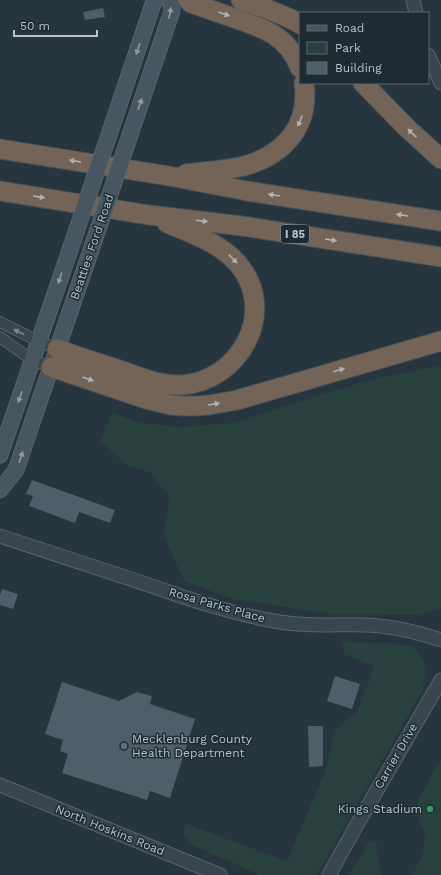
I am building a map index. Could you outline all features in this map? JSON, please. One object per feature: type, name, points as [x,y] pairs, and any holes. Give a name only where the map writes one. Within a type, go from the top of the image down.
[{"type":"highway","points":[[188,0],[191,3],[258,26],[269,32],[279,38],[290,50],[299,66]]},
{"type":"highway","points":[[241,0],[285,16],[299,23]]},
{"type":"highway","points":[[169,176],[242,166],[260,160],[276,152],[290,139],[299,124],[304,107],[304,84]]},
{"type":"highway","points":[[364,84],[406,128],[441,159]]},
{"type":"highway","points":[[0,149],[169,176],[247,191],[441,221]]},
{"type":"highway","name":"I 85","points":[[0,191],[149,215],[242,226],[441,257]]},
{"type":"highway","points":[[57,349],[152,381],[172,385],[192,384],[211,377],[228,366],[241,351],[251,332],[256,313],[254,293],[246,275],[233,259],[218,247],[149,215]]},
{"type":"highway","points":[[51,367],[158,402],[183,406],[196,406],[237,400],[441,341]]},
{"type":"main road","name":"Beatties Ford Road","points":[[0,455],[110,129],[153,4],[156,0]]},
{"type":"main road","name":"Beatties Ford Road","points":[[0,490],[16,470],[172,11],[171,0]]},
{"type":"street","points":[[413,0],[416,12]]},
{"type":"street","points":[[429,57],[441,82]]},
{"type":"street","points":[[0,322],[38,342],[57,349]]},
{"type":"street","points":[[0,337],[32,360],[51,367]]},
{"type":"street","name":"Rosa Parks Place","points":[[0,536],[195,601],[250,616],[276,621],[306,624],[367,625],[385,627],[405,630],[441,640]]},
{"type":"street","name":"Carrier Drive","points":[[329,875],[441,680]]},
{"type":"street","name":"North Hoskins Road","points":[[0,785],[220,875]]},
{"type":"green space","points":[[441,365],[441,609],[417,615],[331,614],[232,599],[184,581],[163,534],[170,498],[151,473],[126,465],[101,441],[112,412],[136,422],[178,427],[232,423],[366,381]]},
{"type":"green space","points":[[342,642],[393,643],[414,647],[427,668],[421,693],[317,875],[260,875],[192,845],[183,834],[186,824],[287,861],[325,772],[335,729],[357,713],[374,666],[344,654]]},
{"type":"green space","name":"Kings Stadium","points":[[441,761],[441,875],[412,875],[422,856],[425,835],[418,819],[418,800]]},
{"type":"green space","points":[[370,840],[377,844],[381,875],[349,875]]},
{"type":"building","points":[[103,8],[105,17],[85,20],[83,12]]},
{"type":"building","points":[[32,480],[115,510],[110,523],[79,512],[75,523],[29,506],[33,496],[26,494]]},
{"type":"building","points":[[2,589],[18,594],[13,609],[0,605]]},
{"type":"building","points":[[335,676],[360,684],[352,709],[327,701]]},
{"type":"building","name":"Mecklenburg County Health Department","points":[[62,682],[119,701],[137,692],[152,696],[150,704],[195,719],[170,798],[150,791],[147,800],[62,773],[68,754],[60,751],[63,740],[45,734]]},
{"type":"building","points":[[308,726],[323,726],[323,766],[309,767]]},
{"type":"place","name":"Mecklenburg County Health Department","points":[[124,746]]},
{"type":"place","name":"Kings Stadium","points":[[430,809]]}]
